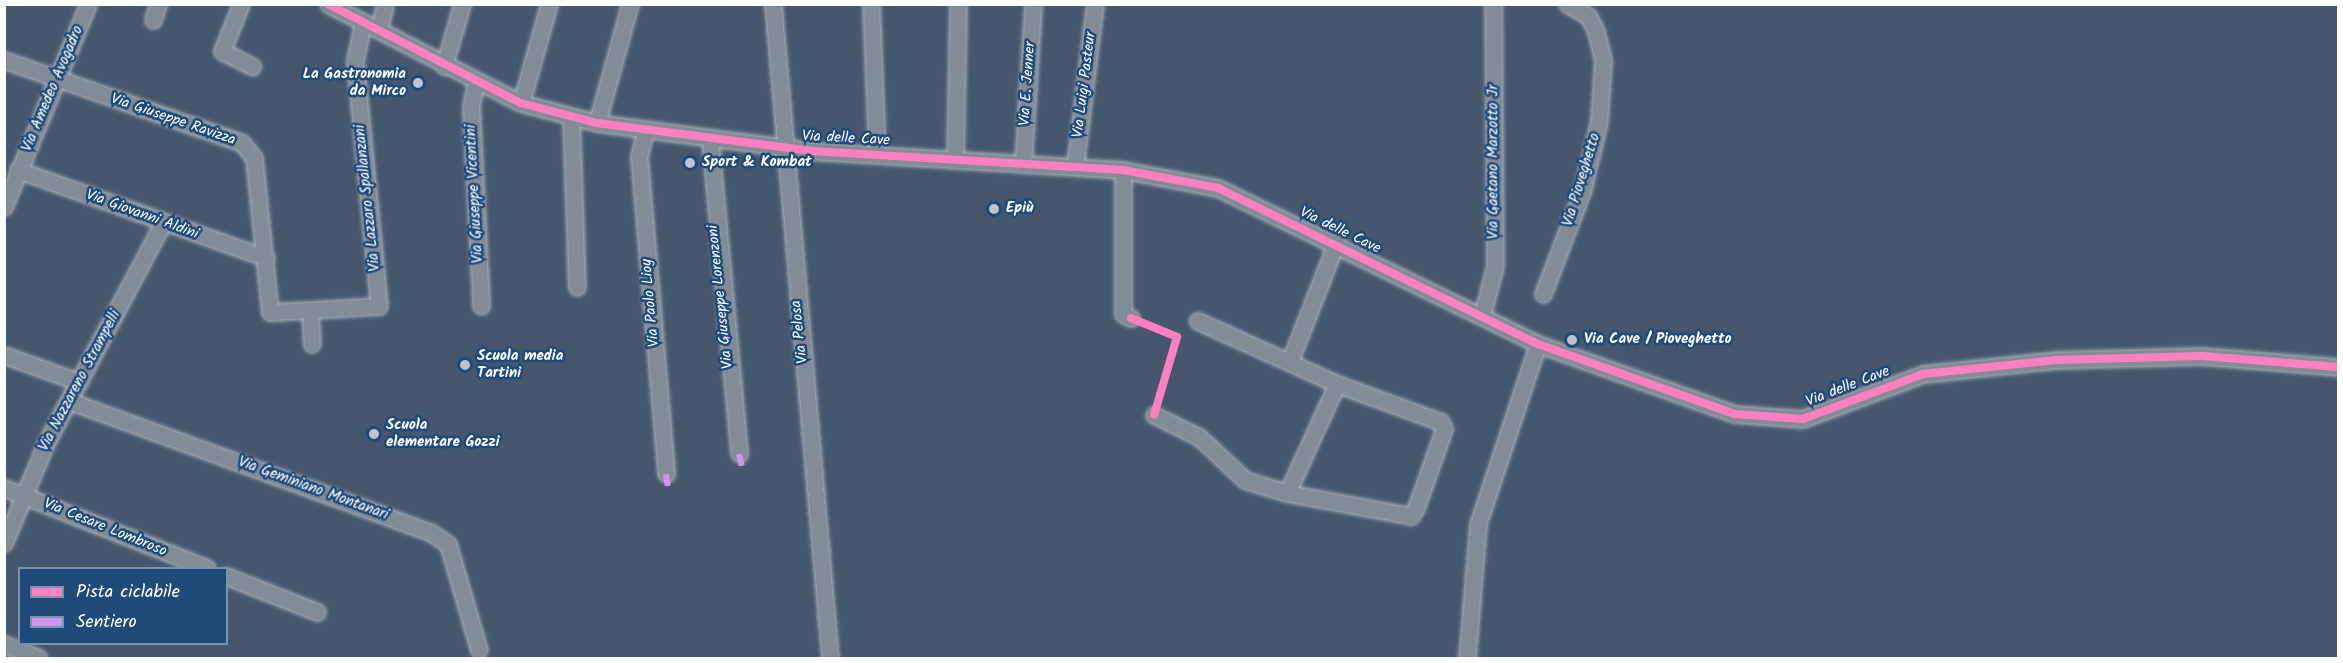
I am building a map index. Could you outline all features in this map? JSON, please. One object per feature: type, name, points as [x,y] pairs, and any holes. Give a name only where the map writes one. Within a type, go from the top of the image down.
[{"type":"street","name":"Via Amedeo Avogadro","points":[[4,207],[88,4]]},
{"type":"street","points":[[153,20],[158,4]]},
{"type":"street","points":[[241,4],[222,51],[252,66]]},
{"type":"street","name":"Via delle Cave","points":[[328,4],[476,82],[521,103],[571,118],[645,132],[784,148],[1123,170],[1218,188],[1336,243],[1538,344],[1688,400],[1781,420],[1827,413],[1913,377],[1962,368],[2202,356],[2338,367]]},
{"type":"street","points":[[379,30],[385,4]]},
{"type":"street","points":[[444,66],[462,4]]},
{"type":"street","points":[[521,103],[549,4]]},
{"type":"street","points":[[597,123],[630,4]]},
{"type":"street","name":"Via Pelosa","points":[[773,4],[830,658]]},
{"type":"street","points":[[872,4],[877,154]]},
{"type":"street","points":[[955,160],[958,4]]},
{"type":"street","name":"Via E. Jenner","points":[[1023,164],[1033,4]]},
{"type":"street","name":"Via Luigi Pasteur","points":[[1075,166],[1095,4]]},
{"type":"street","name":"Via Gaetano Marzotto Jr","points":[[1482,316],[1495,266],[1493,4]]},
{"type":"street","name":"Via Pioveghetto","points":[[1543,294],[1582,192],[1600,112],[1602,60],[1596,31],[1588,16],[1567,4]]},
{"type":"street","name":"Via Lazzaro Spallanzani","points":[[310,310],[379,306],[355,60],[363,22]]},
{"type":"street","name":"Via Giuseppe Ravizza","points":[[4,60],[242,143],[254,158],[270,312],[310,310]]},
{"type":"street","name":"Via Giuseppe Vicentini","points":[[476,82],[471,106],[481,306]]},
{"type":"street","points":[[571,118],[577,287]]},
{"type":"street","name":"Via Paolo Lioy","points":[[645,132],[639,156],[666,474]]},
{"type":"street","name":"Via Giuseppe Lorenzoni","points":[[710,140],[739,454]]},
{"type":"street","name":"Via Giovanni Aldini","points":[[18,170],[266,258]]},
{"type":"street","points":[[1123,170],[1123,314],[1131,318]]},
{"type":"street","name":"Via Nazzareno Strampelli","points":[[4,543],[23,495],[163,223]]},
{"type":"street","points":[[1290,361],[1336,243]]},
{"type":"street","points":[[310,310],[312,344]]},
{"type":"street","points":[[1154,415],[1199,437],[1245,480],[1287,493],[1411,516],[1444,429],[1442,422],[1337,384],[1198,321]]},
{"type":"street","points":[[1467,658],[1478,524],[1538,344]]},
{"type":"street","points":[[4,355],[80,382]]},
{"type":"street","points":[[1287,493],[1337,384]]},
{"type":"street","name":"Via Geminiano Montanari","points":[[72,402],[430,532],[448,544],[479,650]]},
{"type":"street","name":"Via Cesare Lombroso","points":[[4,488],[204,567]]},
{"type":"street","points":[[228,577],[317,612]]},
{"type":"street","points":[[4,644],[38,658]]},
{"type":"marked path","points":[[739,454],[742,467]]},
{"type":"marked path","points":[[666,474],[668,488]]},
{"type":"cycle path","points":[[328,4],[521,103],[597,123],[812,151],[1123,170],[1218,188],[1538,344],[1735,414],[1803,419],[1923,374],[2056,360],[2202,356],[2338,367]]},
{"type":"cycle path","points":[[1131,318],[1177,337],[1154,415]]},
{"type":"place","name":"La Gastronomia da Mirco","points":[[418,83]]},
{"type":"place","name":"Sport & Kombat","points":[[690,163]]},
{"type":"place","name":"Epiù","points":[[994,209]]},
{"type":"place","name":"Via Cave / Pioveghetto","points":[[1572,340]]},
{"type":"place","name":"Scuola media Tartini","points":[[465,365]]},
{"type":"place","name":"Scuola elementare Gozzi","points":[[374,434]]}]
